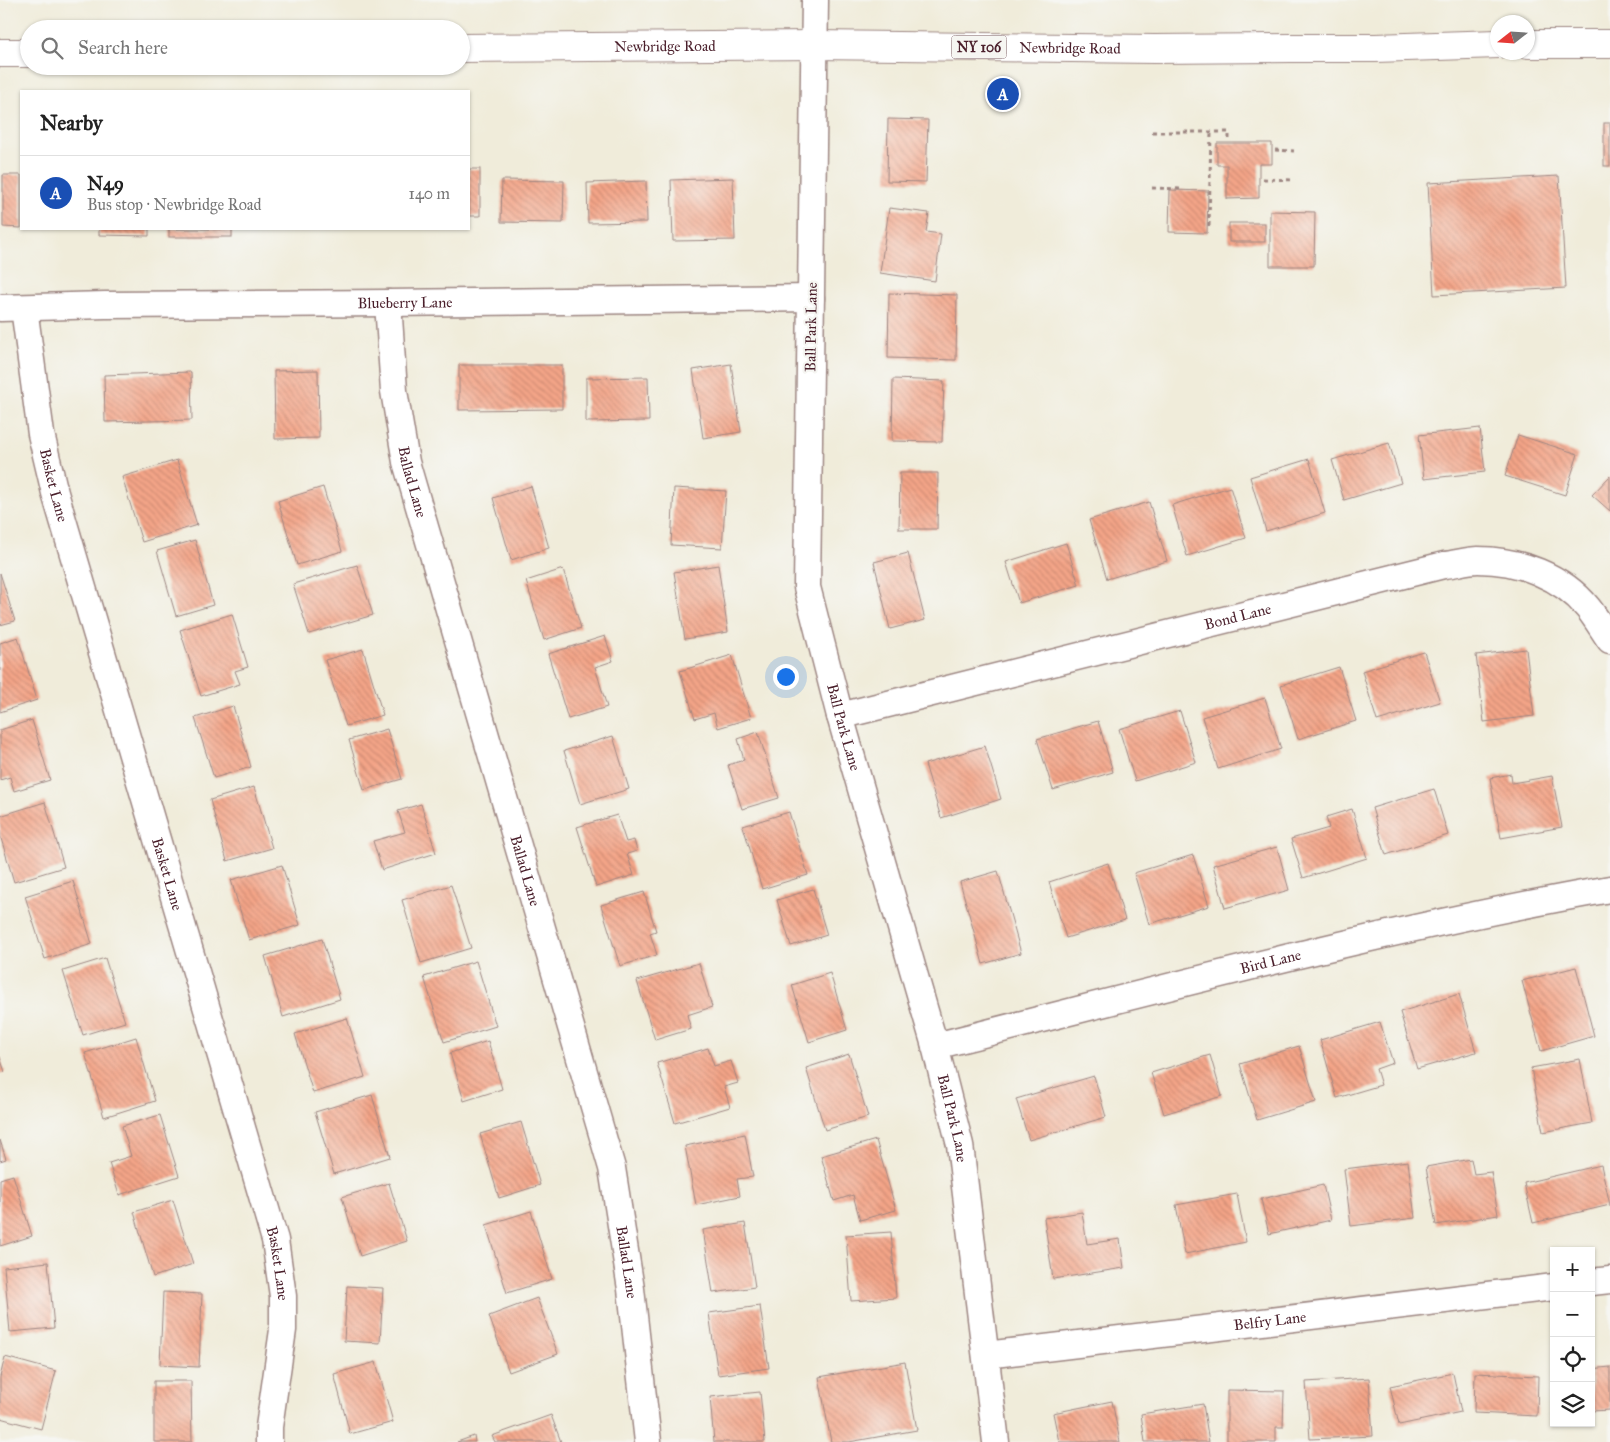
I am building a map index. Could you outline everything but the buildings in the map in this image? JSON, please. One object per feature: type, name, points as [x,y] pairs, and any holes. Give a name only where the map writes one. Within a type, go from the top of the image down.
[{"type":"main road","name":"Newbridge Road","points":[[470,48],[815,45],[1173,49],[1375,48],[1490,44]]},
{"type":"main road","points":[[1535,44],[1610,44]]},
{"type":"main road","points":[[0,53],[20,53]]},
{"type":"street","name":"Ball Park Lane","points":[[815,0],[807,587],[840,716],[935,1046],[960,1144],[996,1442]]},
{"type":"street","name":"Blueberry Lane","points":[[12,308],[105,305],[811,298]]},
{"type":"street","name":"Ballad Lane","points":[[388,303],[394,391],[406,462],[612,1168],[631,1289],[648,1442]]},
{"type":"street","name":"Basket Lane","points":[[12,308],[55,493],[275,1240],[283,1296],[283,1330],[269,1427],[269,1442]]},
{"type":"street","name":"Bond Lane","points":[[840,716],[1444,566],[1477,560],[1508,562],[1541,572],[1568,589],[1588,607],[1610,640]]},
{"type":"street","name":"Bird Lane","points":[[935,1046],[1320,950],[1531,903],[1610,889]]},
{"type":"street","points":[[1595,1282],[1610,1280]]},
{"type":"street","name":"Belfry Lane","points":[[986,1355],[1550,1286]]},
{"type":"path","points":[[1152,132],[1229,132],[1229,141]]},
{"type":"path","points":[[1210,226],[1211,132]]},
{"type":"path","points":[[1275,150],[1294,151]]},
{"type":"path","points":[[1263,179],[1295,180]]},
{"type":"path","points":[[1152,188],[1184,189]]},
{"type":"place","name":"N49","points":[[1003,94]]}]
